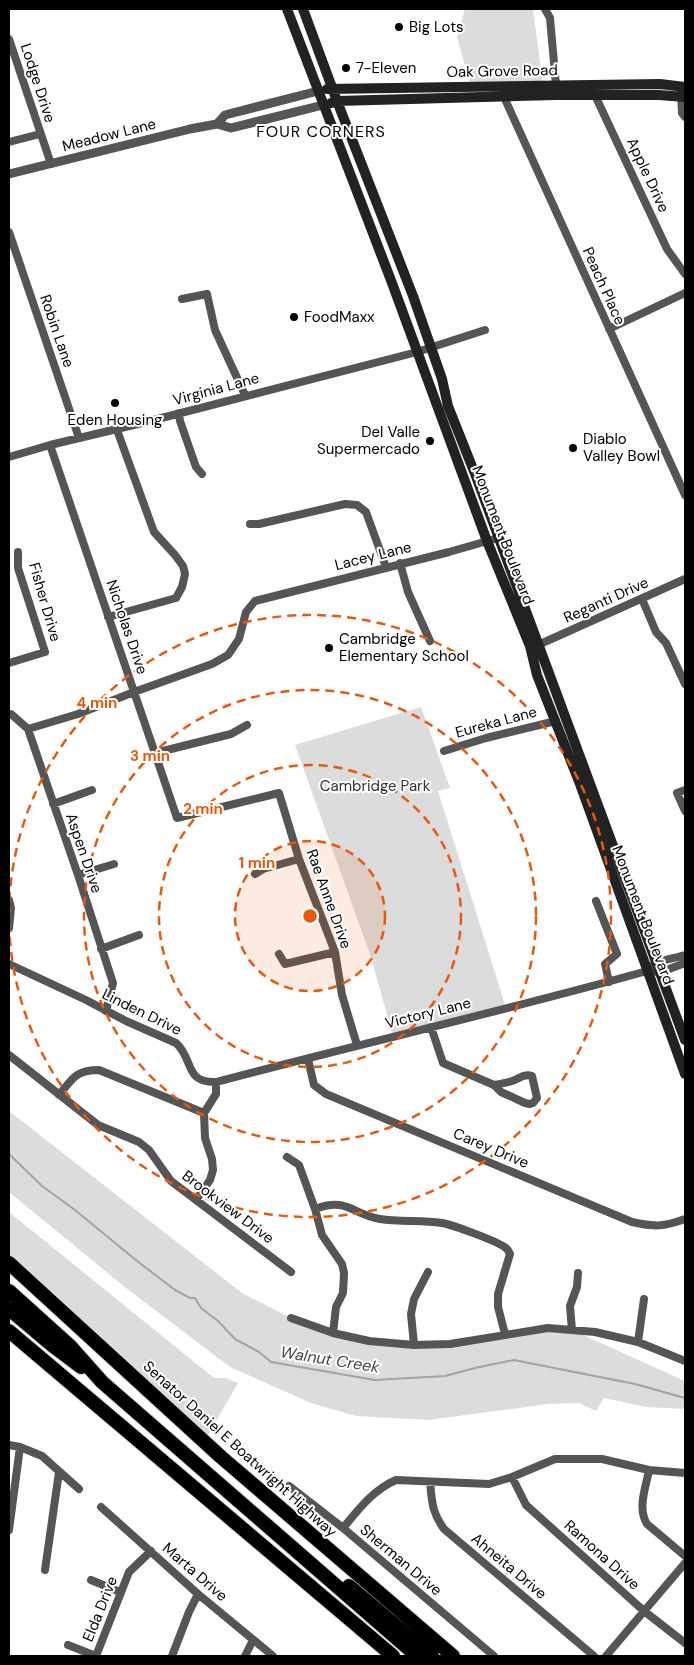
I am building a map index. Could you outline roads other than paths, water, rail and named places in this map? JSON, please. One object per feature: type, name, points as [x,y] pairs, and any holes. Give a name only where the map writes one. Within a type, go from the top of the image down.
[{"type":"highway","name":"Senator Daniel E Boatwright Highway","points":[[9,1263],[220,1457],[453,1656]]},
{"type":"highway","points":[[9,1291],[70,1346],[102,1382]]},
{"type":"highway","points":[[9,1309],[53,1346],[102,1382],[417,1656]]},
{"type":"highway","points":[[9,1331],[393,1656]]},
{"type":"highway","points":[[9,1339],[53,1369]]},
{"type":"highway","points":[[70,1346],[90,1358],[218,1474],[432,1656]]},
{"type":"main road","name":"Monument Boulevard","points":[[287,9],[392,283],[487,542],[530,646],[537,675],[556,721],[685,1074]]},
{"type":"main road","name":"Monument Boulevard","points":[[303,9],[336,101],[413,296],[442,378],[448,406],[685,1040]]},
{"type":"main road","name":"Oak Grove Road","points":[[318,91],[332,88],[660,84],[683,92]]},
{"type":"main road","name":"Oak Grove Road","points":[[323,105],[336,101],[683,92]]},
{"type":"main road","points":[[369,224],[379,230],[387,246],[400,262]]},
{"type":"main road","points":[[392,283],[405,293],[413,296]]},
{"type":"street","points":[[545,9],[550,18],[556,85]]},
{"type":"street","name":"Lodge Drive","points":[[9,39],[50,164]]},
{"type":"street","name":"Apple Drive","points":[[590,85],[667,249],[685,274]]},
{"type":"street","name":"Peach Place","points":[[502,86],[504,97],[685,495]]},
{"type":"street","name":"Meadow Lane","points":[[217,124],[225,115],[318,91]]},
{"type":"street","points":[[683,92],[682,113],[685,116]]},
{"type":"street","name":"Meadow Lane","points":[[9,174],[217,124],[231,128],[323,105]]},
{"type":"street","name":"Lodge Drive","points":[[9,142],[40,134]]},
{"type":"street","name":"Robin Lane","points":[[9,232],[79,438]]},
{"type":"street","points":[[609,329],[685,292]]},
{"type":"street","points":[[182,299],[207,294],[215,330],[226,350],[245,395]]},
{"type":"street","name":"Virginia Lane","points":[[9,457],[417,352],[485,330]]},
{"type":"street","points":[[179,413],[196,467],[202,474]]},
{"type":"street","points":[[108,617],[176,598],[182,588],[185,574],[183,566],[175,555],[154,532],[117,430]]},
{"type":"street","name":"Nicholas Drive","points":[[50,445],[177,818],[279,793]]},
{"type":"street","points":[[250,524],[259,524],[346,504],[357,505],[366,512],[386,567]]},
{"type":"street","name":"Lacey Lane","points":[[134,692],[212,664],[228,655],[239,639],[246,612],[256,601],[498,538]]},
{"type":"street","name":"Fisher Drive","points":[[9,663],[45,652],[18,568],[18,552]]},
{"type":"street","points":[[400,563],[408,592],[430,641]]},
{"type":"street","name":"Reganti Drive","points":[[538,645],[685,579]]},
{"type":"street","points":[[642,599],[656,632],[666,643],[685,684]]},
{"type":"street","points":[[9,714],[28,729],[78,714],[134,692]]},
{"type":"street","name":"Eureka Lane","points":[[444,751],[486,738],[556,721]]},
{"type":"street","points":[[155,753],[231,734],[247,725]]},
{"type":"street","name":"Aspen Drive","points":[[28,729],[113,984],[106,1011]]},
{"type":"street","points":[[53,804],[92,790]]},
{"type":"street","points":[[685,790],[677,793],[685,811]]},
{"type":"street","name":"Rae Anne Drive","points":[[279,793],[299,859],[335,952],[342,995],[357,1045]]},
{"type":"street","points":[[255,874],[263,869],[299,859]]},
{"type":"street","points":[[78,875],[114,864]]},
{"type":"street","points":[[9,900],[11,908],[9,928]]},
{"type":"street","points":[[596,901],[617,954],[605,964],[609,982]]},
{"type":"street","points":[[101,949],[139,936]]},
{"type":"street","points":[[279,954],[285,964],[335,952]]},
{"type":"street","points":[[648,971],[656,962],[685,955]]},
{"type":"street","points":[[648,971],[661,972],[685,963]]},
{"type":"street","name":"Linden Drive","points":[[9,964],[86,1000],[126,1022],[176,1043],[182,1048],[193,1075],[206,1082],[216,1082]]},
{"type":"street","name":"Victory Lane","points":[[216,1082],[648,971]]},
{"type":"street","points":[[430,1027],[443,1062],[494,1085],[501,1092],[525,1103],[533,1103],[537,1098],[532,1076],[530,1075],[526,1074],[513,1081],[494,1085]]},
{"type":"street","name":"Brookview Drive","points":[[9,1055],[98,1125],[139,1142],[149,1150],[171,1181],[291,1272]]},
{"type":"street","name":"Carey Drive","points":[[308,1059],[314,1085],[326,1094],[632,1222],[654,1226],[685,1219]]},
{"type":"street","points":[[59,1095],[74,1077],[84,1070],[99,1070],[204,1113]]},
{"type":"street","points":[[196,1200],[210,1180],[213,1170],[212,1159],[205,1138],[204,1113],[216,1094],[216,1082]]},
{"type":"street","points":[[287,1157],[299,1165],[322,1235],[342,1264],[344,1273],[343,1292],[336,1307],[333,1333]]},
{"type":"street","points":[[315,1209],[326,1205],[344,1205],[379,1219],[440,1223],[456,1227],[504,1247],[510,1254],[500,1284],[498,1307],[505,1334]]},
{"type":"street","points":[[414,1345],[411,1314],[414,1299],[428,1272]]},
{"type":"street","points":[[572,1330],[570,1306],[577,1286],[578,1273]]},
{"type":"street","points":[[638,1342],[644,1300]]},
{"type":"street","points":[[291,1318],[333,1333],[369,1341],[414,1345],[450,1344],[548,1328],[595,1332],[638,1342],[685,1361]]},
{"type":"street","points":[[9,1445],[20,1447],[42,1456],[79,1489]]},
{"type":"street","points":[[9,1530],[20,1447]]},
{"type":"street","points":[[342,1528],[371,1495],[384,1485],[396,1480],[489,1484],[512,1477],[555,1459],[602,1459],[649,1470],[685,1473]]},
{"type":"street","points":[[649,1470],[642,1510],[643,1518],[647,1524],[685,1556]]},
{"type":"street","points":[[44,1570],[59,1472]]},
{"type":"street","name":"Ramona Drive","points":[[512,1477],[526,1504],[644,1611],[685,1643]]},
{"type":"street","name":"Ahneita Drive","points":[[430,1482],[432,1507],[435,1516],[444,1529],[594,1656]]},
{"type":"street","name":"Sherman Drive","points":[[289,1486],[342,1528],[494,1656]]},
{"type":"street","name":"Marta Drive","points":[[101,1507],[198,1594],[272,1656]]},
{"type":"street","name":"Elda Drive","points":[[96,1656],[129,1572],[151,1551]]},
{"type":"street","points":[[606,1656],[685,1563]]},
{"type":"street","points":[[91,1580],[120,1592]]},
{"type":"street","points":[[172,1656],[198,1594]]},
{"type":"street","points":[[245,1656],[253,1640]]},
{"type":"street","points":[[68,1645],[96,1656]]},
{"type":"waterway","name":"Walnut Creek","points":[[9,1154],[42,1186],[175,1290],[190,1298],[195,1298],[201,1308],[218,1321],[235,1339],[259,1352],[271,1362],[375,1380],[445,1376],[514,1360],[635,1384],[685,1398]]},
{"type":"place","name":"Big Lots","points":[[399,27]]},
{"type":"place","name":"7-Eleven","points":[[346,68]]},
{"type":"place","name":"FoodMaxx","points":[[294,317]]},
{"type":"place","name":"Eden Housing","points":[[115,403]]},
{"type":"place","name":"Del Valle Supermercado","points":[[430,441]]},
{"type":"place","name":"Diablo Valley Bowl","points":[[573,448]]},
{"type":"place","name":"Cambridge Elementary School","points":[[329,648]]},
{"type":"district","name":"FOUR CORNERS","points":[[321,131]]},
{"type":"park label","name":"Cambridge Park","points":[[375,786]]}]
